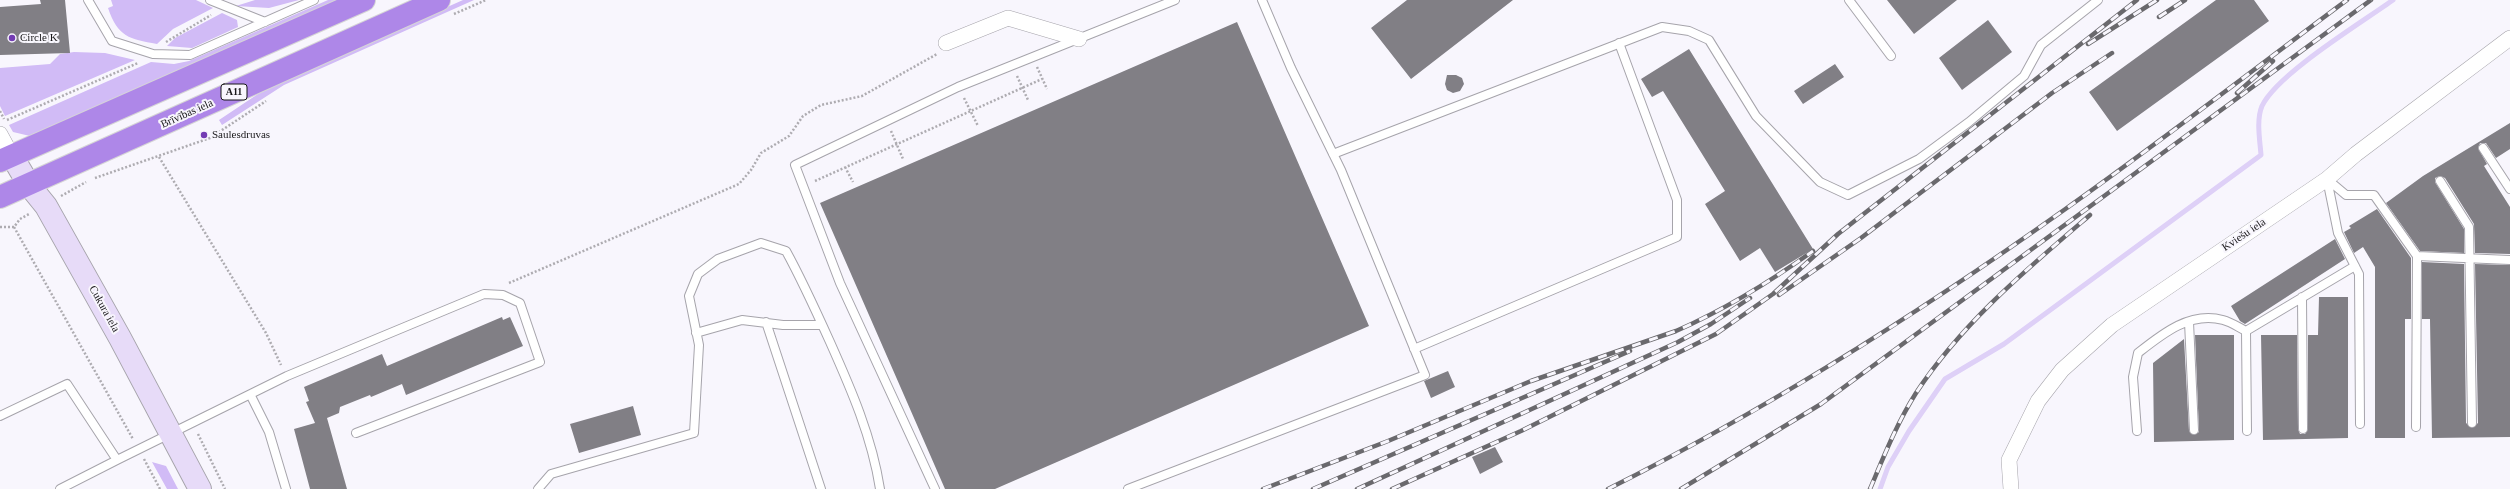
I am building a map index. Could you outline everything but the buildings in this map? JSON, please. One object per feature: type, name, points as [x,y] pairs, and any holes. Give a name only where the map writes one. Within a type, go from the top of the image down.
[{"type":"highway","points":[[6,159],[364,0]]},
{"type":"highway","name":"Brīvības iela","points":[[0,197],[444,8]]},
{"type":"main road","name":"Cukura iela","points":[[6,159],[46,206],[172,433],[200,489]]},
{"type":"street","points":[[946,44],[1008,18],[1080,39]]},
{"type":"street","name":"Kviešu iela","points":[[2011,489],[2009,460],[2038,401],[2062,370],[2112,325],[2327,180],[2356,154],[2510,38]]},
{"type":"street","name":"Cukura iela","points":[[2,128],[6,159]]},
{"type":"lane","points":[[88,0],[112,41],[153,54],[190,55],[314,0]]},
{"type":"lane","points":[[210,0],[225,8],[264,22]]},
{"type":"lane","points":[[936,489],[840,283],[795,165],[958,87],[1175,0]]},
{"type":"lane","points":[[1128,489],[1425,375],[1333,154],[1291,68],[1262,0]]},
{"type":"lane","points":[[1849,0],[1891,56]]},
{"type":"lane","points":[[1333,154],[1662,27],[1689,31],[1710,40],[1756,116],[1820,182],[1848,195],[1920,159],[1969,122],[2024,76],[2041,45],[2098,0]]},
{"type":"lane","points":[[1414,350],[1677,237],[1677,200],[1619,43]]},
{"type":"lane","points":[[2483,148],[2510,189]]},
{"type":"lane","points":[[2327,180],[2346,195],[2374,195],[2417,256],[2416,427]]},
{"type":"lane","points":[[2327,180],[2338,233],[2359,274],[2360,424]]},
{"type":"lane","points":[[2440,181],[2470,227],[2472,423]]},
{"type":"lane","points":[[538,489],[551,474],[694,433],[699,344],[689,296],[698,274],[718,259],[761,243],[786,251],[822,325],[852,392],[868,438],[880,489]]},
{"type":"lane","points":[[2417,256],[2510,260]]},
{"type":"lane","points":[[2246,331],[2355,266]]},
{"type":"lane","points":[[60,489],[139,450],[202,416],[251,396],[287,376],[484,294],[503,295],[520,303],[540,362],[356,433]]},
{"type":"lane","points":[[2302,297],[2303,429]]},
{"type":"lane","points":[[2137,430],[2134,377],[2138,353],[2169,329],[2201,318],[2223,320],[2246,331]]},
{"type":"lane","points":[[696,333],[742,320],[822,325]]},
{"type":"lane","points":[[766,322],[821,489]]},
{"type":"lane","points":[[2189,322],[2194,430]]},
{"type":"lane","points":[[2246,331],[2247,431]]},
{"type":"lane","points":[[0,416],[67,384],[118,460]]},
{"type":"lane","points":[[251,396],[268,432],[286,489]]},
{"type":"path","points":[[444,8],[486,0]]},
{"type":"path","points":[[9,119],[134,65],[153,54],[172,36],[225,8]]},
{"type":"path","points":[[484,294],[739,184],[752,170],[761,153],[789,136],[803,116],[821,105],[862,96],[934,58],[946,44]]},
{"type":"path","points":[[1033,57],[1047,89]]},
{"type":"path","points":[[1013,66],[1028,100]]},
{"type":"path","points":[[803,186],[1042,79]]},
{"type":"path","points":[[958,87],[978,126]]},
{"type":"path","points":[[80,185],[91,179],[159,157],[210,138],[272,97]]},
{"type":"path","points":[[0,111],[2,128]]},
{"type":"path","points":[[886,121],[902,159]]},
{"type":"path","points":[[159,157],[266,333],[287,376]]},
{"type":"path","points":[[845,167],[853,182]]},
{"type":"path","points":[[14,226],[160,489]]},
{"type":"path","points":[[199,428],[198,436],[225,489]]},
{"type":"shaded area","points":[[111,0],[196,0],[213,8],[173,29],[157,44],[132,38],[121,31],[112,18],[108,8],[113,6]]},
{"type":"shaded area","points":[[255,0],[299,0],[269,8],[236,6]]},
{"type":"shaded area","points":[[328,0],[339,0],[30,136],[13,132],[9,125],[151,62],[174,64],[189,61]]},
{"type":"shaded area","points":[[463,0],[474,0],[284,85],[222,125],[219,120],[270,86]]},
{"type":"shaded area","points":[[222,13],[237,20],[238,27],[192,48],[167,46],[175,38]]},
{"type":"shaded area","points":[[74,52],[105,53],[135,60],[5,116],[0,106],[0,68],[50,64],[60,54]]},
{"type":"shaded area","points":[[152,462],[166,466],[178,489],[167,489]]},
{"type":"waterway","points":[[1880,489],[1888,467],[1909,431],[1945,379],[2004,344],[2261,155],[2259,118],[2262,106],[2271,93],[2284,79],[2302,64],[2341,35],[2393,0]]},
{"type":"railway","points":[[1392,489],[1521,431],[1716,334],[1773,294],[1838,234],[2137,0]]},
{"type":"railway","points":[[2088,44],[2157,0]]},
{"type":"railway","points":[[2159,17],[2185,0]]},
{"type":"railway","points":[[1608,489],[1668,458],[1784,393],[1842,358],[1954,286],[2100,184],[2347,0]]},
{"type":"railway","points":[[1681,489],[1821,404],[2371,0]]},
{"type":"railway","points":[[1779,295],[1861,238],[2052,93],[2112,53]]},
{"type":"railway","points":[[2237,93],[2273,61]]},
{"type":"railway","points":[[1870,489],[1903,416],[1916,393],[1934,367],[1954,343],[1997,298],[2090,215]]},
{"type":"railway","points":[[1263,489],[1388,441],[1531,381],[1676,331],[1712,314],[1747,294],[1813,251]]},
{"type":"railway","points":[[1357,489],[1678,342],[1711,324],[1750,298]]},
{"type":"railway","points":[[1313,489],[1630,351]]},
{"type":"place","name":"Circle K","points":[[12,38]]},
{"type":"place","name":"Saulesdruvas","points":[[204,135]]}]
